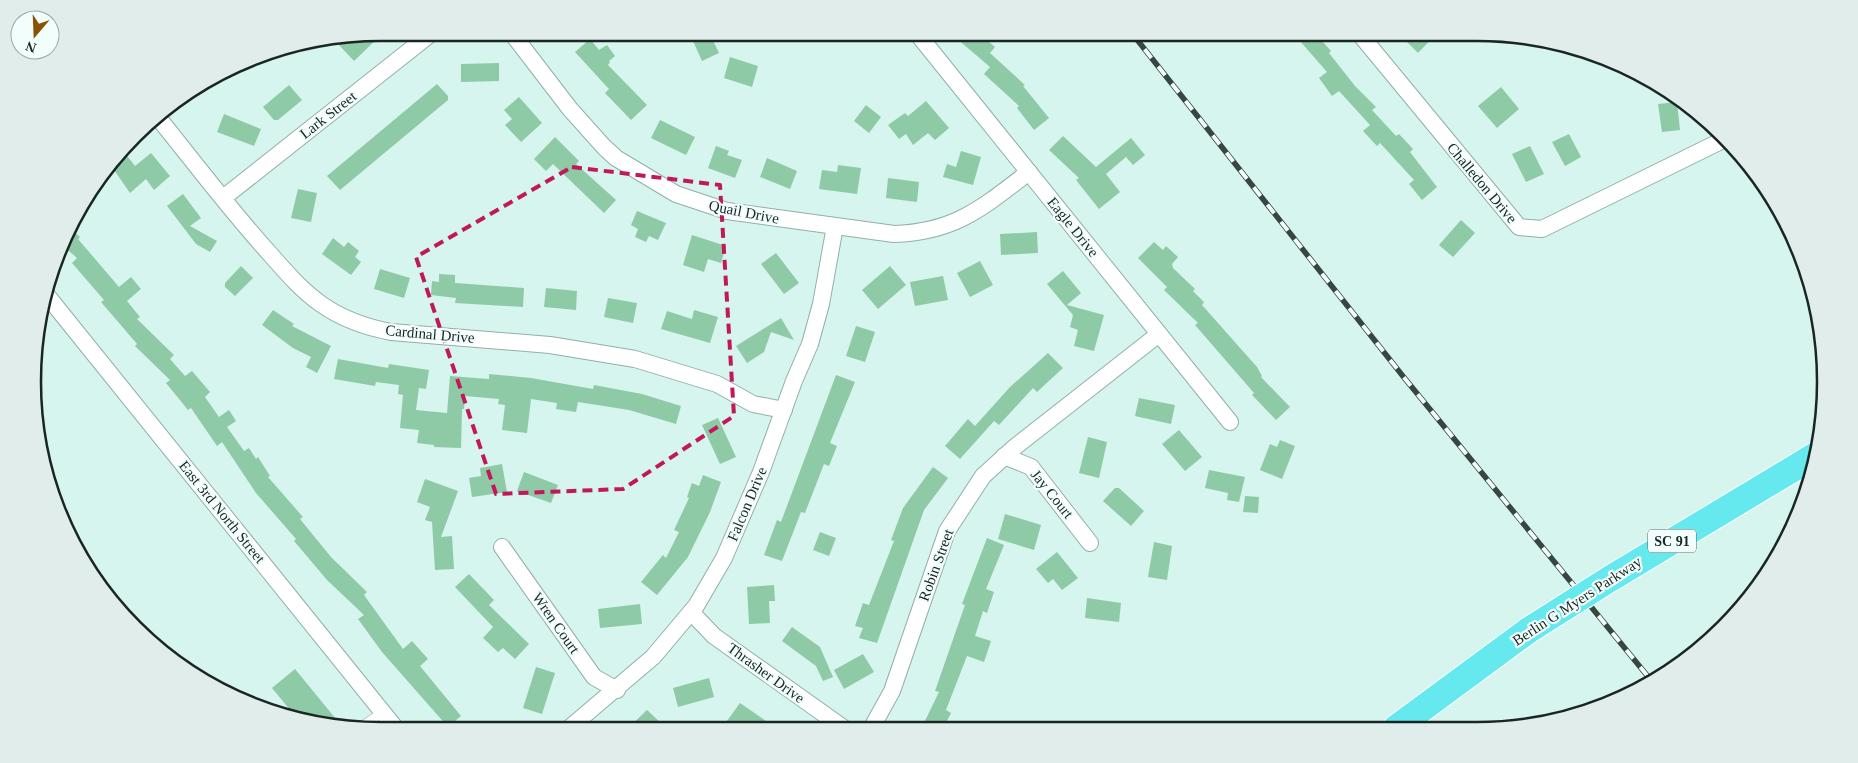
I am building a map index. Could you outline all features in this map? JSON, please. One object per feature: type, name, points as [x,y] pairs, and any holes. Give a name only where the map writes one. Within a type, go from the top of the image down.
[{"type":"main road","name":"Berlin G Myers Parkway","points":[[1404,722],[1529,630],[1807,459]]},
{"type":"street","name":"Lark Street","points":[[223,198],[422,41]]},
{"type":"street","name":"Quail Drive","points":[[518,41],[570,109],[616,158],[660,186],[692,201],[727,211],[894,234],[933,230],[981,210],[1029,172]]},
{"type":"street","name":"Eagle Drive","points":[[923,41],[1230,422]]},
{"type":"street","name":"Challedon Drive","points":[[1365,41],[1519,227],[1542,230],[1718,142]]},
{"type":"street","name":"Cardinal Drive","points":[[161,122],[249,231],[308,294],[338,315],[355,323],[391,332],[550,345],[635,359],[717,384],[753,404],[784,410]]},
{"type":"street","name":"Falcon Drive","points":[[577,722],[617,690],[653,657],[691,612],[724,558],[761,472],[810,344],[835,226]]},
{"type":"street","name":"East 3rd North Street","points":[[51,300],[391,722]]},
{"type":"street","name":"Robin Street","points":[[875,722],[892,691],[947,531],[983,476],[1004,456],[1159,334]]},
{"type":"street","name":"Jay Court","points":[[1004,456],[1030,466],[1090,544]]},
{"type":"street","name":"Wren Court","points":[[502,547],[594,677],[617,690]]},
{"type":"street","name":"Thrasher Drive","points":[[691,612],[714,636],[835,722]]},
{"type":"lane","points":[[369,721],[383,712]]},
{"type":"highlighted area","points":[[572,167],[720,185],[734,416],[623,489],[496,494],[416,257]]},
{"type":"building","points":[[374,41],[354,61],[339,45],[341,44]]},
{"type":"building","points":[[588,41],[592,41],[599,50],[607,45],[615,56],[609,61],[608,65],[647,105],[631,120],[605,93],[609,89],[575,52]]},
{"type":"building","points":[[693,41],[713,41],[719,53],[702,61]]},
{"type":"building","points":[[960,41],[988,41],[995,47],[990,53],[1025,85],[1023,86],[1049,118],[1034,130],[1017,108],[1019,106],[984,74],[990,67]]},
{"type":"building","points":[[1300,41],[1322,41],[1355,86],[1376,107],[1372,110],[1396,136],[1399,134],[1413,149],[1410,152],[1437,187],[1422,200],[1409,184],[1414,180],[1380,143],[1377,146],[1363,131],[1370,125],[1339,91],[1332,96],[1319,78],[1327,72]]},
{"type":"building","points":[[1406,41],[1429,41],[1418,53]]},
{"type":"building","points":[[730,57],[758,66],[752,87],[724,78]]},
{"type":"building","points":[[499,63],[499,81],[461,82],[461,64]]},
{"type":"building","points":[[437,84],[448,96],[448,100],[340,190],[327,176]]},
{"type":"building","points":[[289,85],[302,100],[278,120],[274,120],[263,107]]},
{"type":"building","points":[[1501,87],[1519,109],[1497,128],[1478,106]]},
{"type":"building","points":[[519,97],[542,123],[521,142],[505,125],[512,119],[504,110]]},
{"type":"building","points":[[926,101],[949,128],[935,140],[928,133],[913,145],[906,134],[899,139],[888,125],[905,113],[908,116]]},
{"type":"building","points":[[1671,103],[1678,107],[1680,130],[1662,132],[1658,104]]},
{"type":"building","points":[[866,105],[881,117],[869,133],[854,121]]},
{"type":"building","points":[[224,114],[261,129],[254,146],[217,132]]},
{"type":"building","points":[[660,120],[695,137],[686,155],[651,138]]},
{"type":"building","points":[[1569,134],[1581,157],[1565,166],[1552,142]]},
{"type":"building","points":[[1063,136],[1096,167],[1131,138],[1145,155],[1133,165],[1126,157],[1106,174],[1120,192],[1099,209],[1076,180],[1079,178],[1049,150]]},
{"type":"building","points":[[555,137],[579,161],[576,164],[616,200],[604,213],[553,164],[546,171],[534,159]]},
{"type":"building","points":[[716,146],[729,151],[727,155],[742,160],[735,178],[708,168]]},
{"type":"building","points":[[1530,146],[1544,174],[1526,182],[1512,154]]},
{"type":"building","points":[[961,151],[981,157],[973,185],[943,177],[947,164],[956,167]]},
{"type":"building","points":[[151,153],[170,176],[154,190],[146,179],[130,193],[115,171],[127,156],[135,166]]},
{"type":"building","points":[[767,158],[797,171],[790,189],[760,177]]},
{"type":"building","points":[[838,165],[861,168],[857,194],[819,189],[822,170],[837,172]]},
{"type":"building","points":[[888,178],[919,182],[917,202],[886,198]]},
{"type":"building","points":[[298,189],[317,193],[311,222],[291,218]]},
{"type":"building","points":[[183,194],[201,218],[190,226],[217,241],[210,252],[196,244],[167,206]]},
{"type":"building","points":[[637,211],[666,223],[658,240],[649,236],[646,242],[635,237],[638,229],[631,225]]},
{"type":"building","points":[[1461,220],[1475,233],[1453,257],[1439,245]]},
{"type":"building","points":[[1037,232],[1038,253],[1001,255],[1000,234]]},
{"type":"building","points":[[75,233],[80,237],[78,239],[119,287],[131,277],[141,289],[127,301],[140,317],[137,319],[174,355],[170,359],[185,376],[192,371],[210,392],[205,397],[219,417],[229,410],[236,421],[227,427],[244,451],[249,448],[256,459],[258,457],[270,476],[268,477],[303,517],[300,519],[331,557],[367,592],[364,595],[403,649],[412,641],[428,659],[420,666],[461,716],[454,722],[444,722],[382,652],[358,619],[364,615],[327,580],[294,541],[296,539],[256,493],[222,442],[217,446],[191,408],[188,410],[166,383],[170,380],[135,346],[137,344],[101,302],[104,300],[72,263],[77,258],[68,250]]},
{"type":"building","points":[[692,235],[726,246],[721,263],[708,259],[704,272],[683,265]]},
{"type":"building","points":[[333,238],[344,247],[348,242],[359,251],[355,257],[361,262],[351,275],[322,254]]},
{"type":"building","points":[[1154,242],[1163,250],[1166,246],[1178,257],[1172,264],[1173,268],[1195,289],[1193,291],[1204,302],[1202,305],[1257,367],[1261,377],[1290,407],[1276,420],[1252,395],[1254,393],[1195,325],[1198,323],[1164,290],[1167,287],[1138,258]]},
{"type":"building","points":[[776,253],[799,283],[784,294],[761,264]]},
{"type":"building","points":[[980,261],[993,285],[970,297],[957,273]]},
{"type":"building","points":[[241,266],[253,278],[235,296],[225,287],[225,283]]},
{"type":"building","points":[[890,266],[906,285],[878,309],[862,290]]},
{"type":"building","points":[[380,269],[410,278],[404,298],[374,289]]},
{"type":"building","points":[[1063,271],[1081,293],[1067,305],[1104,315],[1094,351],[1074,346],[1078,330],[1070,327],[1073,315],[1047,284]]},
{"type":"building","points":[[439,274],[455,275],[455,283],[524,288],[523,307],[455,303],[456,298],[431,295],[432,281],[439,282]]},
{"type":"building","points":[[943,276],[948,300],[915,306],[910,282]]},
{"type":"building","points":[[546,288],[577,291],[576,310],[544,307]]},
{"type":"building","points":[[608,298],[637,303],[633,323],[604,317]]},
{"type":"building","points":[[273,310],[294,324],[292,326],[331,346],[317,373],[306,367],[311,357],[293,348],[262,325]]},
{"type":"building","points":[[694,310],[718,317],[710,343],[661,329],[667,311],[692,319]]},
{"type":"building","points":[[781,318],[794,340],[771,332],[764,352],[747,363],[736,346]]},
{"type":"building","points":[[856,326],[875,332],[865,362],[846,356]]},
{"type":"building","points":[[1048,353],[1063,368],[1037,392],[1033,388],[999,425],[994,421],[960,459],[945,446],[968,419],[975,426],[1010,387]]},
{"type":"building","points":[[338,359],[388,368],[389,364],[429,370],[426,389],[419,388],[416,410],[447,413],[450,376],[489,379],[489,374],[531,378],[593,389],[594,385],[642,394],[681,406],[676,424],[629,410],[578,402],[576,412],[556,409],[557,403],[531,399],[527,433],[502,430],[505,405],[498,404],[499,399],[465,396],[464,409],[462,409],[461,448],[434,447],[434,445],[417,443],[419,430],[400,428],[403,395],[398,394],[399,385],[376,382],[375,386],[334,379]]},
{"type":"building","points":[[836,375],[855,382],[830,443],[837,446],[829,466],[824,464],[805,513],[801,512],[782,561],[764,555],[777,520],[781,522]]},
{"type":"building","points":[[1139,398],[1175,405],[1171,424],[1135,416]]},
{"type":"building","points":[[718,418],[736,457],[720,464],[702,425]]},
{"type":"building","points":[[1179,430],[1202,457],[1185,471],[1162,444]]},
{"type":"building","points":[[1088,437],[1107,442],[1099,478],[1079,473]]},
{"type":"building","points":[[1280,440],[1295,446],[1282,479],[1260,470],[1270,444],[1277,447]]},
{"type":"building","points":[[502,464],[507,492],[472,497],[469,478],[481,476],[480,468]]},
{"type":"building","points":[[933,467],[948,478],[924,510],[877,643],[859,638],[863,628],[855,626],[863,603],[869,605],[894,541],[891,540],[903,508]]},
{"type":"building","points":[[1209,470],[1245,477],[1239,502],[1227,500],[1228,493],[1205,488]]},
{"type":"building","points":[[524,472],[558,485],[551,503],[517,491]]},
{"type":"building","points":[[703,475],[721,482],[710,512],[688,557],[657,595],[641,582],[663,555],[666,558],[679,532],[674,530],[689,498],[687,497],[692,483],[699,486]]},
{"type":"building","points":[[425,479],[458,491],[441,537],[452,536],[454,569],[435,570],[432,522],[425,520],[430,507],[417,502]]},
{"type":"building","points":[[1115,488],[1119,488],[1144,511],[1131,526],[1103,501]]},
{"type":"building","points":[[1245,496],[1259,497],[1258,513],[1243,512]]},
{"type":"building","points":[[1005,514],[1041,525],[1034,550],[998,539]]},
{"type":"building","points":[[820,532],[836,538],[829,556],[813,550]]},
{"type":"building","points":[[987,538],[1004,545],[986,589],[994,592],[987,613],[983,611],[975,636],[991,641],[984,662],[967,656],[946,710],[951,713],[946,722],[924,722],[939,692],[935,691],[965,605],[962,604]]},
{"type":"building","points":[[1154,542],[1172,546],[1167,580],[1148,577]]},
{"type":"building","points":[[1057,552],[1078,578],[1062,590],[1053,579],[1048,583],[1036,569]]},
{"type":"building","points":[[469,574],[494,600],[489,605],[529,644],[515,659],[503,648],[498,652],[483,638],[493,627],[455,587]]},
{"type":"building","points":[[774,585],[775,601],[769,601],[770,623],[749,624],[747,587]]},
{"type":"building","points":[[1087,598],[1121,603],[1119,622],[1085,618]]},
{"type":"building","points":[[640,604],[642,624],[600,628],[598,609]]},
{"type":"building","points":[[792,627],[820,647],[833,677],[823,681],[816,666],[782,641]]},
{"type":"building","points":[[863,654],[874,672],[844,689],[834,670]]},
{"type":"building","points":[[536,667],[555,673],[542,714],[523,708]]},
{"type":"building","points":[[295,669],[336,719],[289,709],[272,688]]},
{"type":"building","points":[[709,678],[714,697],[678,707],[673,688]]},
{"type":"building","points":[[740,703],[768,722],[726,722]]},
{"type":"building","points":[[647,710],[660,722],[634,722]]},
{"type":"railway","points":[[1138,41],[1402,375],[1647,676]]}]
